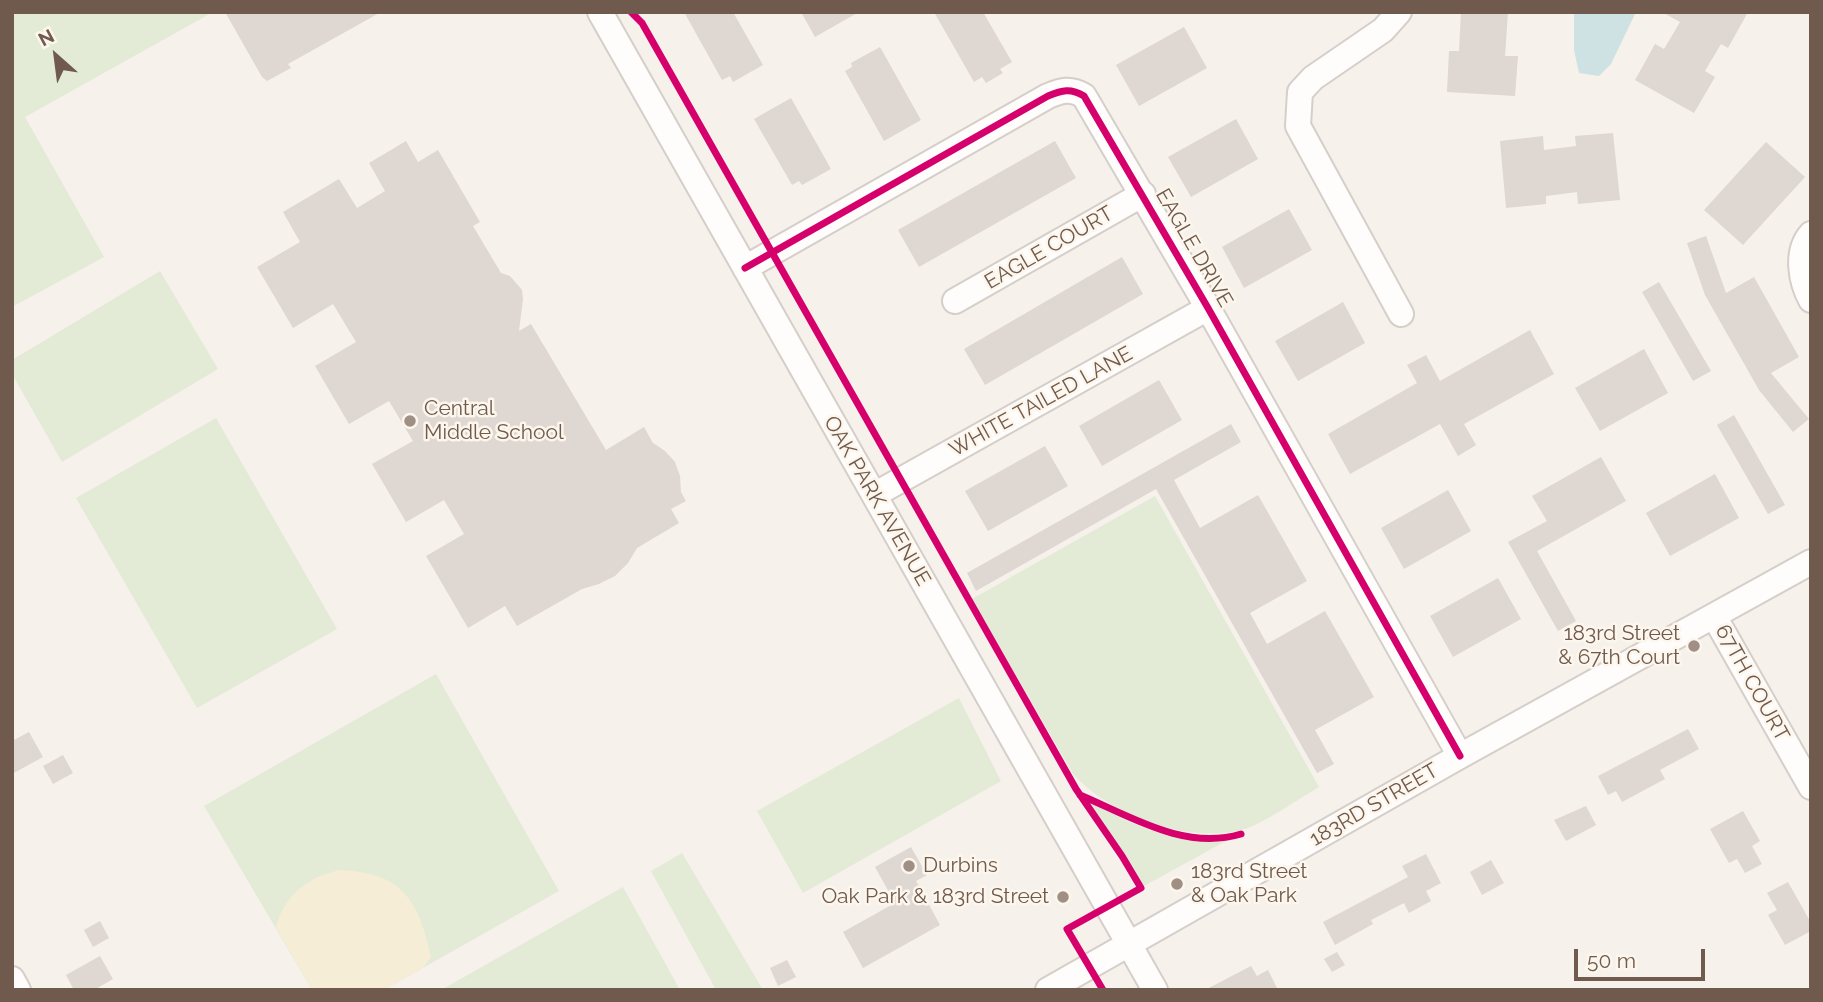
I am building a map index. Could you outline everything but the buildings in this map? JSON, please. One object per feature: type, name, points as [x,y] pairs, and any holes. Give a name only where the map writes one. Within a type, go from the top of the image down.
[{"type":"street","name":"OAK PARK AVENUE","points":[[600,12],[1155,990]]},
{"type":"street","points":[[1399,12],[1383,30],[1313,78],[1300,92],[1298,126],[1401,314]]},
{"type":"street","name":"EAGLE DRIVE","points":[[745,268],[1061,90],[1075,91],[1084,96],[1208,308],[1460,756]]},
{"type":"street","name":"EAGLE COURT","points":[[955,301],[1143,194]]},
{"type":"street","points":[[1811,234],[1806,239],[1801,258],[1802,277],[1811,300]]},
{"type":"street","name":"WHITE TAILED LANE","points":[[874,495],[1208,308]]},
{"type":"street","name":"183RD STREET","points":[[1048,990],[1460,756],[1811,562]]},
{"type":"street","name":"67TH COURT","points":[[1714,616],[1811,787]]},
{"type":"street","points":[[12,979],[18,990]]},
{"type":"green space","points":[[12,12],[213,12],[25,117],[104,257],[12,307]]},
{"type":"green space","points":[[160,271],[218,369],[62,462],[12,374],[12,360]]},
{"type":"green space","points":[[216,418],[337,629],[197,708],[76,498]]},
{"type":"green space","points":[[1155,496],[1319,787],[1245,829],[1223,833],[1176,830],[1129,814],[1089,789],[1073,774],[972,599]]},
{"type":"green space","points":[[436,674],[559,891],[384,990],[312,990],[204,806]]},
{"type":"green space","points":[[959,698],[1001,781],[803,893],[757,811]]},
{"type":"green space","points":[[1088,801],[1161,834],[1192,841],[1226,841],[1144,886]]},
{"type":"green space","points":[[682,853],[763,990],[716,990],[651,871]]},
{"type":"green space","points":[[623,887],[680,990],[441,990]]},
{"type":"sand","points":[[340,870],[379,877],[404,893],[413,905],[426,937],[431,957],[423,968],[384,990],[312,990],[276,927],[285,906],[299,889],[318,877]]},
{"type":"shaded area","points":[[1574,12],[1636,12],[1611,64],[1599,76],[1579,73],[1574,50]]},
{"type":"cycle path","points":[[631,12],[642,23],[1076,789],[1141,888],[1067,929],[1103,990]]},
{"type":"cycle path","points":[[745,268],[1048,96],[1066,91],[1084,96],[1208,308],[1460,756]]},
{"type":"cycle path","points":[[1080,795],[1138,821],[1178,835],[1220,838],[1241,834]]},
{"type":"place","name":"Central Middle School","points":[[410,421]]},
{"type":"place","name":"183rd Street & 67th Court","points":[[1694,646]]},
{"type":"place","name":"Durbins","points":[[909,866]]},
{"type":"place","name":"183rd Street & Oak Park","points":[[1177,884]]},
{"type":"place","name":"Oak Park & 183rd Street","points":[[1063,897]]}]
